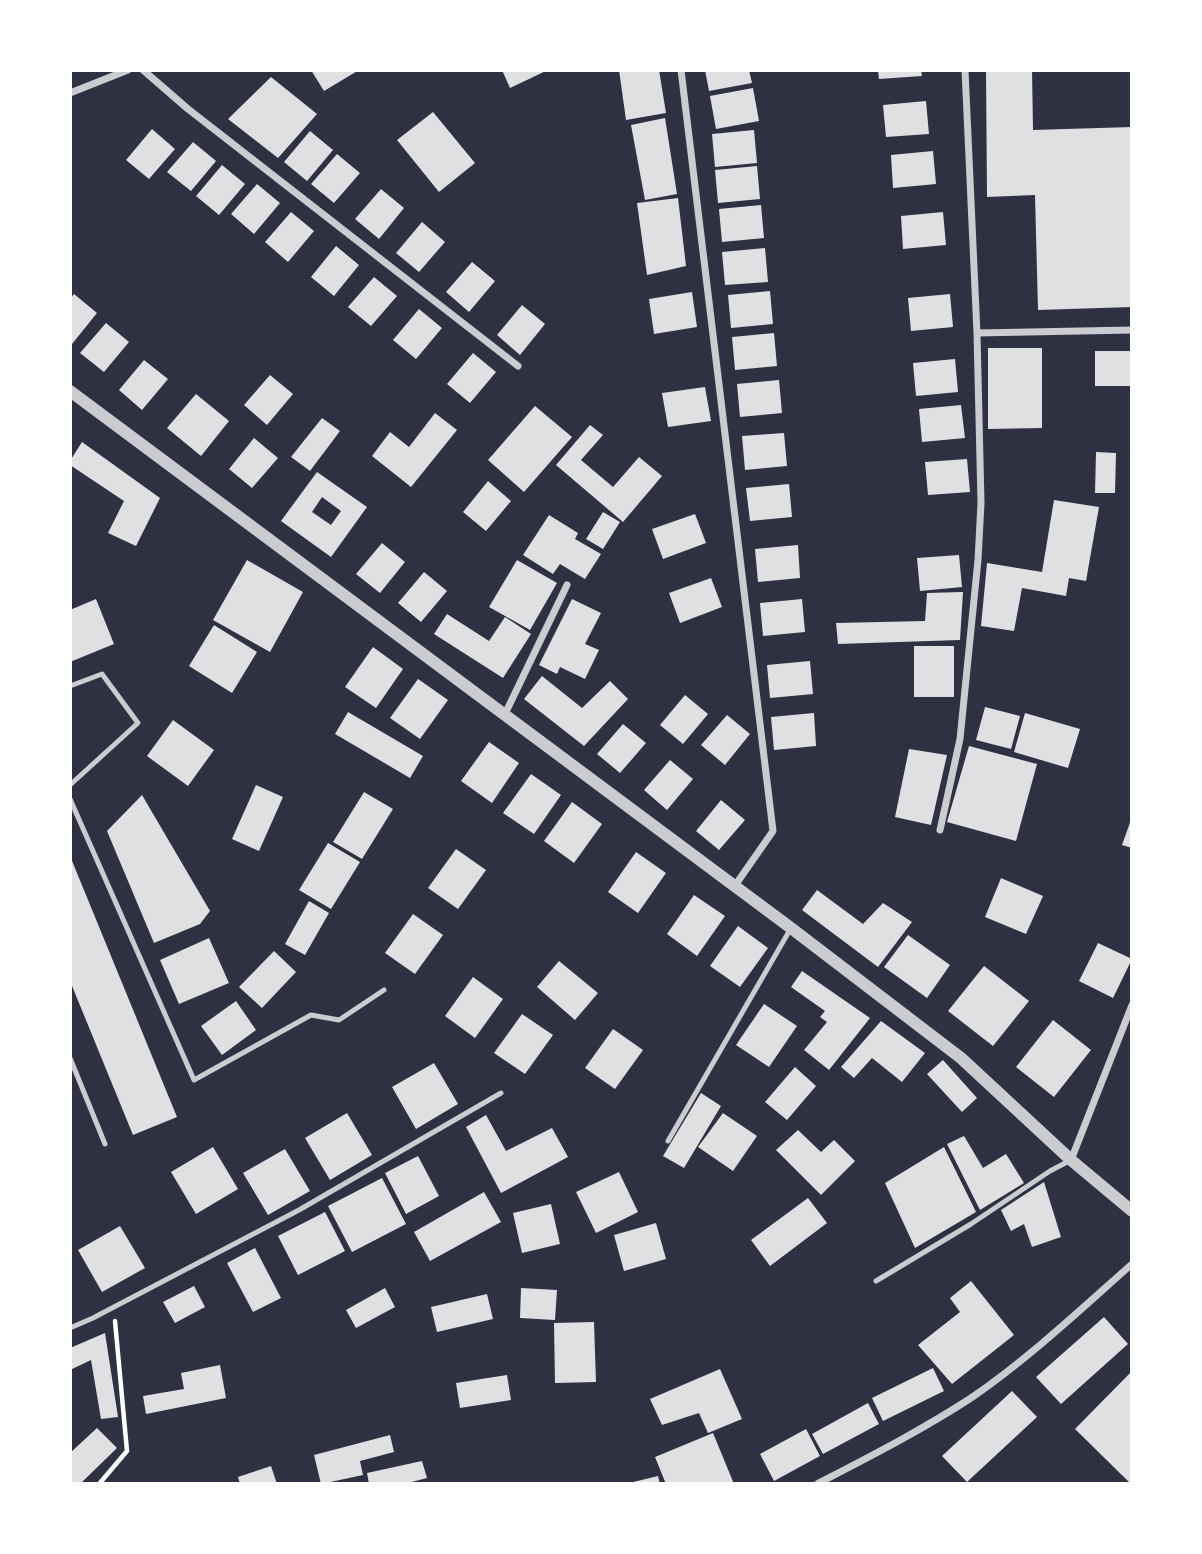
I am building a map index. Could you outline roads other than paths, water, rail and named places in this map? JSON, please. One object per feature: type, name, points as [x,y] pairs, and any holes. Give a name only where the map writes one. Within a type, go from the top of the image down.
[{"type":"street","points":[[70,93],[128,70]]},
{"type":"street","points":[[143,70],[188,109],[518,366]]},
{"type":"street","points":[[681,70],[773,831],[734,887]]},
{"type":"street","points":[[940,830],[960,739],[981,503],[977,333],[965,70]]},
{"type":"street","points":[[977,333],[1132,330]]},
{"type":"street","points":[[70,391],[791,928],[961,1058],[1071,1160],[1132,1211]]},
{"type":"street","points":[[505,714],[567,585]]},
{"type":"street","points":[[1071,1160],[1132,1004]]},
{"type":"street","points":[[817,1484],[895,1443],[971,1397],[1008,1370],[1132,1264]]},
{"type":"lane","points":[[70,686],[102,674],[138,723],[70,785]]},
{"type":"lane","points":[[70,799],[194,1080],[312,1015],[339,1020],[384,990]]},
{"type":"lane","points":[[668,1141],[791,928]]},
{"type":"lane","points":[[70,1058],[105,1144]]},
{"type":"lane","points":[[70,1328],[299,1210],[501,1093]]},
{"type":"lane","points":[[876,1282],[1071,1160]]}]
